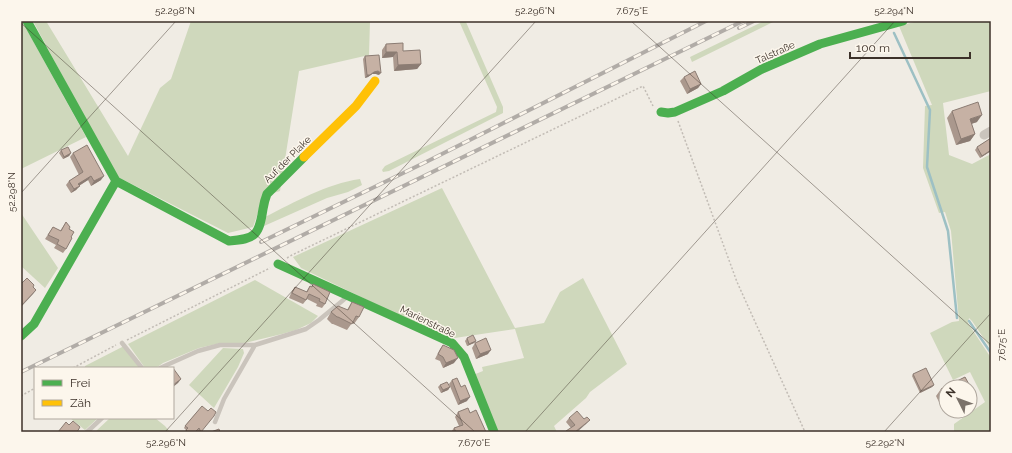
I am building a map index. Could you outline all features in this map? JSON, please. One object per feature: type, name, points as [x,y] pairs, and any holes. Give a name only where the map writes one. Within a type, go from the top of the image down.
[{"type":"street","points":[[21,336],[34,324],[116,181],[27,21]]},
{"type":"street","name":"Talstraße","points":[[661,112],[675,112],[722,91],[762,69],[820,44],[903,21]]},
{"type":"street","name":"Auf der Plake","points":[[116,181],[229,241],[246,240],[254,236],[259,230],[262,222],[266,196],[274,186],[356,106],[375,81]]},
{"type":"street","name":"Marienstraße","points":[[278,264],[452,344],[464,357],[494,432]]},
{"type":"lane","points":[[162,367],[198,351],[220,345],[255,345],[306,329],[348,296]]},
{"type":"lane","points":[[122,343],[141,367]]},
{"type":"lane","points":[[215,422],[224,399],[255,345]]},
{"type":"lane","points":[[87,432],[101,419]]},
{"type":"path","points":[[75,367],[278,264],[292,255],[643,86],[653,105],[661,112]]},
{"type":"path","points":[[675,112],[737,282],[805,432]]},
{"type":"path","points":[[21,396],[34,389]]},
{"type":"green space","points":[[21,21],[86,137],[21,169]]},
{"type":"green space","points":[[33,21],[46,21],[128,156],[160,88],[171,79],[191,21],[370,21],[369,55],[299,71],[280,191],[264,196],[253,227],[228,233],[116,176]]},
{"type":"green space","points":[[459,21],[466,22],[503,107],[503,113],[389,171],[383,172],[382,170],[385,166],[496,112],[497,107]]},
{"type":"green space","points":[[764,21],[775,21],[692,62],[690,57]]},
{"type":"green space","points":[[918,21],[991,21],[991,91],[943,103],[949,155],[972,164],[991,154],[991,349],[969,318],[968,323],[991,358],[991,432],[954,432],[954,424],[961,419],[978,419],[978,407],[985,402],[978,388],[978,379],[974,379],[970,372],[953,379],[930,333],[952,322],[959,321],[951,231],[945,212],[939,213],[923,168],[925,106],[932,105],[899,26]]},
{"type":"green space","points":[[360,179],[362,185],[348,192],[327,198],[264,226],[265,217],[299,200],[323,189],[347,181]]},
{"type":"green space","points":[[442,188],[515,328],[544,323],[560,292],[583,278],[627,364],[590,392],[586,398],[554,426],[557,432],[497,432],[473,375],[483,371],[482,367],[524,358],[515,329],[448,339],[301,268],[293,257]]},
{"type":"green space","points":[[21,213],[58,268],[45,288],[21,266]]},
{"type":"green space","points":[[255,280],[318,316],[311,323],[296,330],[245,343],[221,343],[199,348],[163,363],[157,367],[144,367],[128,344]]},
{"type":"green space","points":[[124,346],[139,367],[85,367]]},
{"type":"green space","points":[[223,348],[243,349],[244,353],[238,367],[214,408],[189,385]]},
{"type":"green space","points":[[71,419],[97,419],[85,430]]},
{"type":"green space","points":[[109,419],[156,419],[170,432],[95,432]]},
{"type":"building","points":[[403,43],[403,51],[420,50],[421,64],[398,65],[397,52],[386,52],[386,44]]},
{"type":"building","points":[[379,55],[381,73],[378,71],[367,75],[365,56]]},
{"type":"building","points":[[695,71],[701,84],[690,89],[684,77]]},
{"type":"building","points":[[978,102],[982,115],[970,119],[975,134],[961,139],[952,111]]},
{"type":"building","points":[[991,138],[991,150],[982,156],[977,147]]},
{"type":"building","points":[[87,145],[104,176],[94,181],[91,176],[78,184],[80,186],[74,189],[69,181],[83,172],[73,153]]},
{"type":"building","points":[[68,147],[71,153],[64,157],[61,150]]},
{"type":"building","points":[[66,222],[70,227],[69,229],[74,232],[66,249],[57,244],[59,240],[48,235],[53,227],[61,231]]},
{"type":"building","points":[[27,278],[34,285],[33,287],[36,290],[21,306],[21,284]]},
{"type":"building","points":[[313,284],[330,292],[325,304],[319,301],[320,299],[309,294],[306,300],[292,293],[295,287],[307,292]]},
{"type":"building","points":[[352,302],[364,307],[359,317],[356,316],[352,324],[337,317],[331,312],[338,306],[348,310]]},
{"type":"building","points":[[473,335],[476,341],[469,344],[467,338]]},
{"type":"building","points":[[486,338],[491,350],[480,354],[475,343]]},
{"type":"building","points":[[443,345],[454,350],[458,358],[446,363],[443,357],[438,354]]},
{"type":"building","points":[[926,368],[934,385],[921,391],[913,374]]},
{"type":"building","points":[[174,369],[181,379],[174,384]]},
{"type":"building","points":[[457,378],[461,387],[465,385],[470,397],[460,401],[452,380]]},
{"type":"building","points":[[447,382],[450,387],[443,390],[440,385]]},
{"type":"building","points":[[202,406],[208,411],[211,408],[216,412],[214,416],[201,432],[199,428],[195,432],[188,432],[186,430],[188,428],[185,426]]},
{"type":"building","points":[[468,408],[470,413],[476,410],[486,432],[456,432],[454,428],[463,425],[458,412]]},
{"type":"building","points":[[577,411],[584,419],[587,417],[590,420],[575,432],[567,432],[566,431],[575,425],[569,418]]},
{"type":"building","points":[[73,421],[80,427],[77,432],[58,432],[66,422],[69,425]]},
{"type":"building","points":[[219,429],[220,432],[211,432]]},
{"type":"waterway","points":[[894,33],[930,110],[927,167],[948,231],[957,318]]},
{"type":"waterway","points":[[969,321],[991,353]]},
{"type":"railway","points":[[261,242],[428,161],[706,21]]},
{"type":"railway","points":[[21,372],[743,21]]},
{"type":"railway","points":[[739,28],[754,21]]},
{"type":"traffic: fast","points":[[27,21],[116,181],[229,241],[245,239],[255,234],[260,225],[267,194],[304,157]]},
{"type":"traffic: fast","points":[[661,112],[675,112],[723,91],[762,69],[820,44],[903,21]]},
{"type":"traffic: fast","points":[[21,336],[34,324],[116,181]]},
{"type":"traffic: fast","points":[[278,264],[452,343],[464,357],[494,432]]},
{"type":"traffic: slow","points":[[304,157],[356,106],[375,81]]}]
